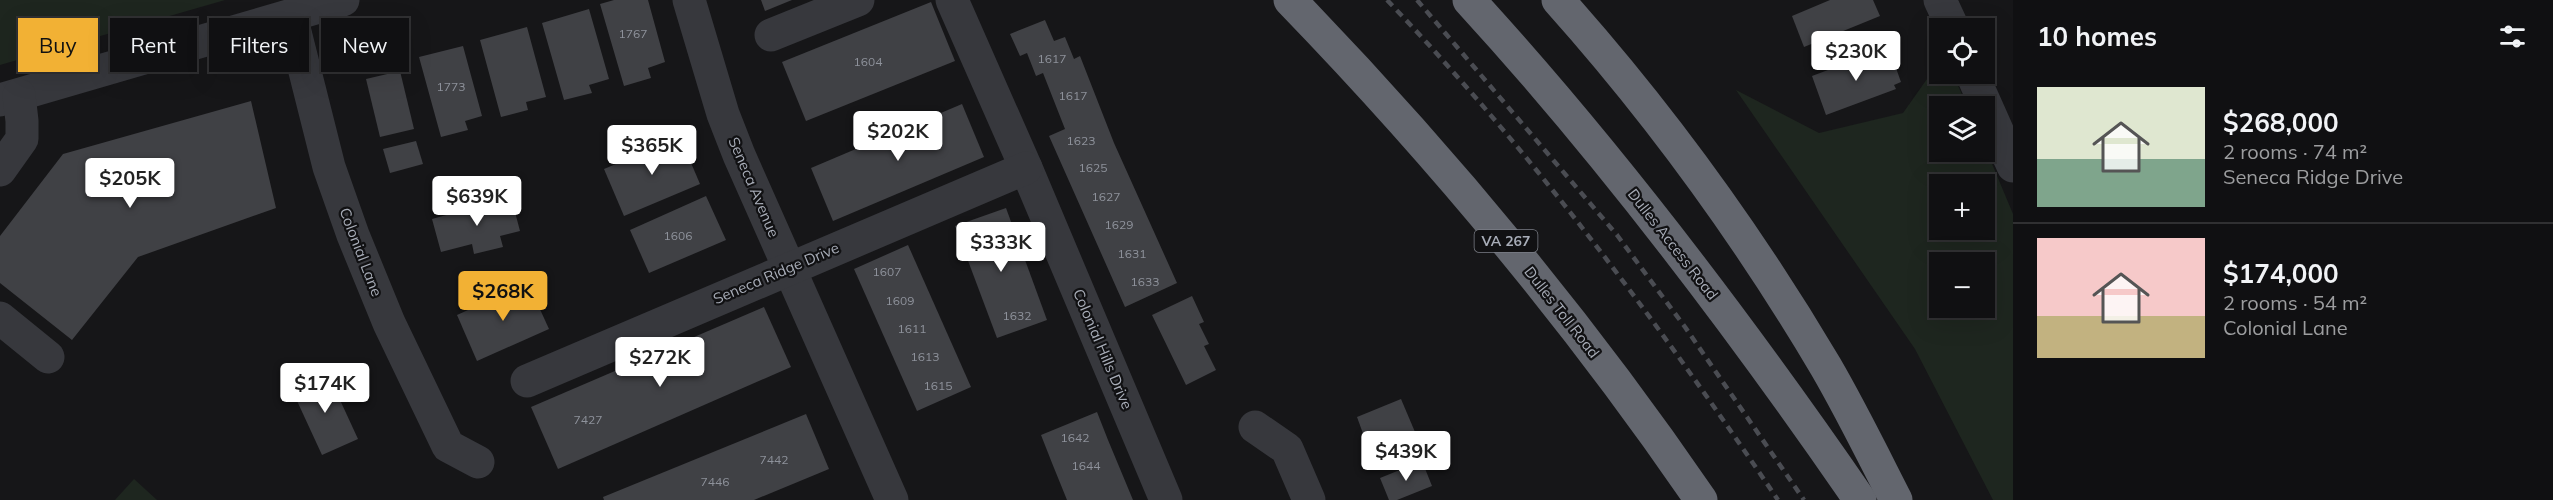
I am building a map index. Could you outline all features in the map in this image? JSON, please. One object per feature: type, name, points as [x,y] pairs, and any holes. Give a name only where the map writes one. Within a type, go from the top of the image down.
[{"type":"highway","name":"Dulles Toll Road","points":[[1290,0],[1400,117],[1508,243],[1611,375],[1701,500]]},
{"type":"highway","name":"Dulles Access Road","points":[[1469,0],[1578,125],[1663,229],[1860,500]]},
{"type":"highway","points":[[1558,0],[1657,118],[1747,242],[1826,368],[1896,500]]},
{"type":"street","points":[[0,170],[22,139],[22,121],[9,98],[343,0]]},
{"type":"street","name":"Seneca Avenue","points":[[689,0],[723,114],[881,497]]},
{"type":"street","points":[[771,35],[858,0]]},
{"type":"street","name":"Colonial Hills Drive","points":[[952,0],[1026,168],[1166,500]]},
{"type":"street","points":[[1940,0],[1948,18]]},
{"type":"street","name":"Colonial Lane","points":[[291,16],[329,167],[353,235],[389,323],[448,446],[478,462]]},
{"type":"street","points":[[1976,84],[2013,166]]},
{"type":"street","name":"Seneca Ridge Drive","points":[[527,381],[1026,168]]},
{"type":"street","points":[[0,318],[48,357]]},
{"type":"street","points":[[1254,427],[1287,449],[1309,500]]},
{"type":"shaded area","points":[[0,0],[225,0],[163,18],[110,18],[110,33],[98,37],[98,18],[18,18],[18,60],[0,65]]},
{"type":"shaded area","points":[[1929,76],[1929,84],[1957,84],[1963,96],[1929,96],[1929,162],[1991,162],[2013,214],[2013,500],[1993,500],[1915,349],[1736,90],[1819,133],[1903,113]]},
{"type":"shaded area","points":[[134,479],[157,500],[115,500]]},
{"type":"building","points":[[614,0],[648,0],[665,62],[648,68],[651,78],[624,86],[600,4]]},
{"type":"building","points":[[761,0],[792,0],[765,11]]},
{"type":"building","points":[[1830,0],[1873,0],[1880,16],[1804,47],[1792,16]]},
{"type":"building","points":[[931,2],[955,61],[806,121],[782,62]]},
{"type":"building","points":[[589,9],[609,79],[589,85],[592,93],[564,100],[542,23]]},
{"type":"building","points":[[1045,20],[1054,41],[1065,37],[1074,59],[1080,56],[1114,143],[1177,283],[1125,307],[1049,136],[1065,129],[1043,73],[1036,76],[1027,53],[1020,56],[1010,34]]},
{"type":"building","points":[[527,27],[546,97],[526,102],[528,110],[501,117],[480,40]]},
{"type":"building","points":[[463,46],[482,116],[465,121],[468,130],[441,137],[419,57]]},
{"type":"building","points":[[1881,50],[1885,60],[1892,57],[1901,82],[1894,85],[1896,89],[1826,115],[1812,76]]},
{"type":"building","points":[[400,72],[414,129],[380,137],[366,79]]},
{"type":"building","points":[[251,101],[276,208],[138,257],[72,340],[0,283],[0,236],[63,154]]},
{"type":"building","points":[[962,104],[984,157],[833,221],[811,168]]},
{"type":"building","points":[[680,137],[700,184],[624,216],[604,169]]},
{"type":"building","points":[[416,141],[423,164],[390,173],[383,149]]},
{"type":"building","points":[[706,196],[726,240],[649,273],[630,230]]},
{"type":"building","points":[[511,197],[520,231],[500,236],[503,247],[474,254],[472,244],[441,252],[432,219]]},
{"type":"building","points":[[1006,208],[1047,320],[997,338],[955,226]]},
{"type":"building","points":[[908,245],[971,387],[917,411],[854,269]]},
{"type":"building","points":[[528,283],[549,329],[477,361],[457,315]]},
{"type":"building","points":[[1192,296],[1204,322],[1199,324],[1209,344],[1204,346],[1216,370],[1186,385],[1152,315]]},
{"type":"building","points":[[764,307],[791,367],[558,469],[531,407]]},
{"type":"building","points":[[328,374],[358,439],[322,455],[292,390]]},
{"type":"building","points":[[1401,399],[1415,432],[1369,450],[1357,417]]},
{"type":"building","points":[[1097,412],[1133,500],[1067,500],[1041,435]]},
{"type":"building","points":[[806,414],[829,469],[754,500],[604,500],[603,497]]},
{"type":"building","points":[[1422,461],[1432,486],[1397,500],[1389,500],[1380,478]]},
{"type":"railway","points":[[1387,0],[1441,58],[1544,179],[1641,305],[1778,500]]},
{"type":"railway","points":[[1417,0],[1617,235],[1685,327],[1804,500]]}]
